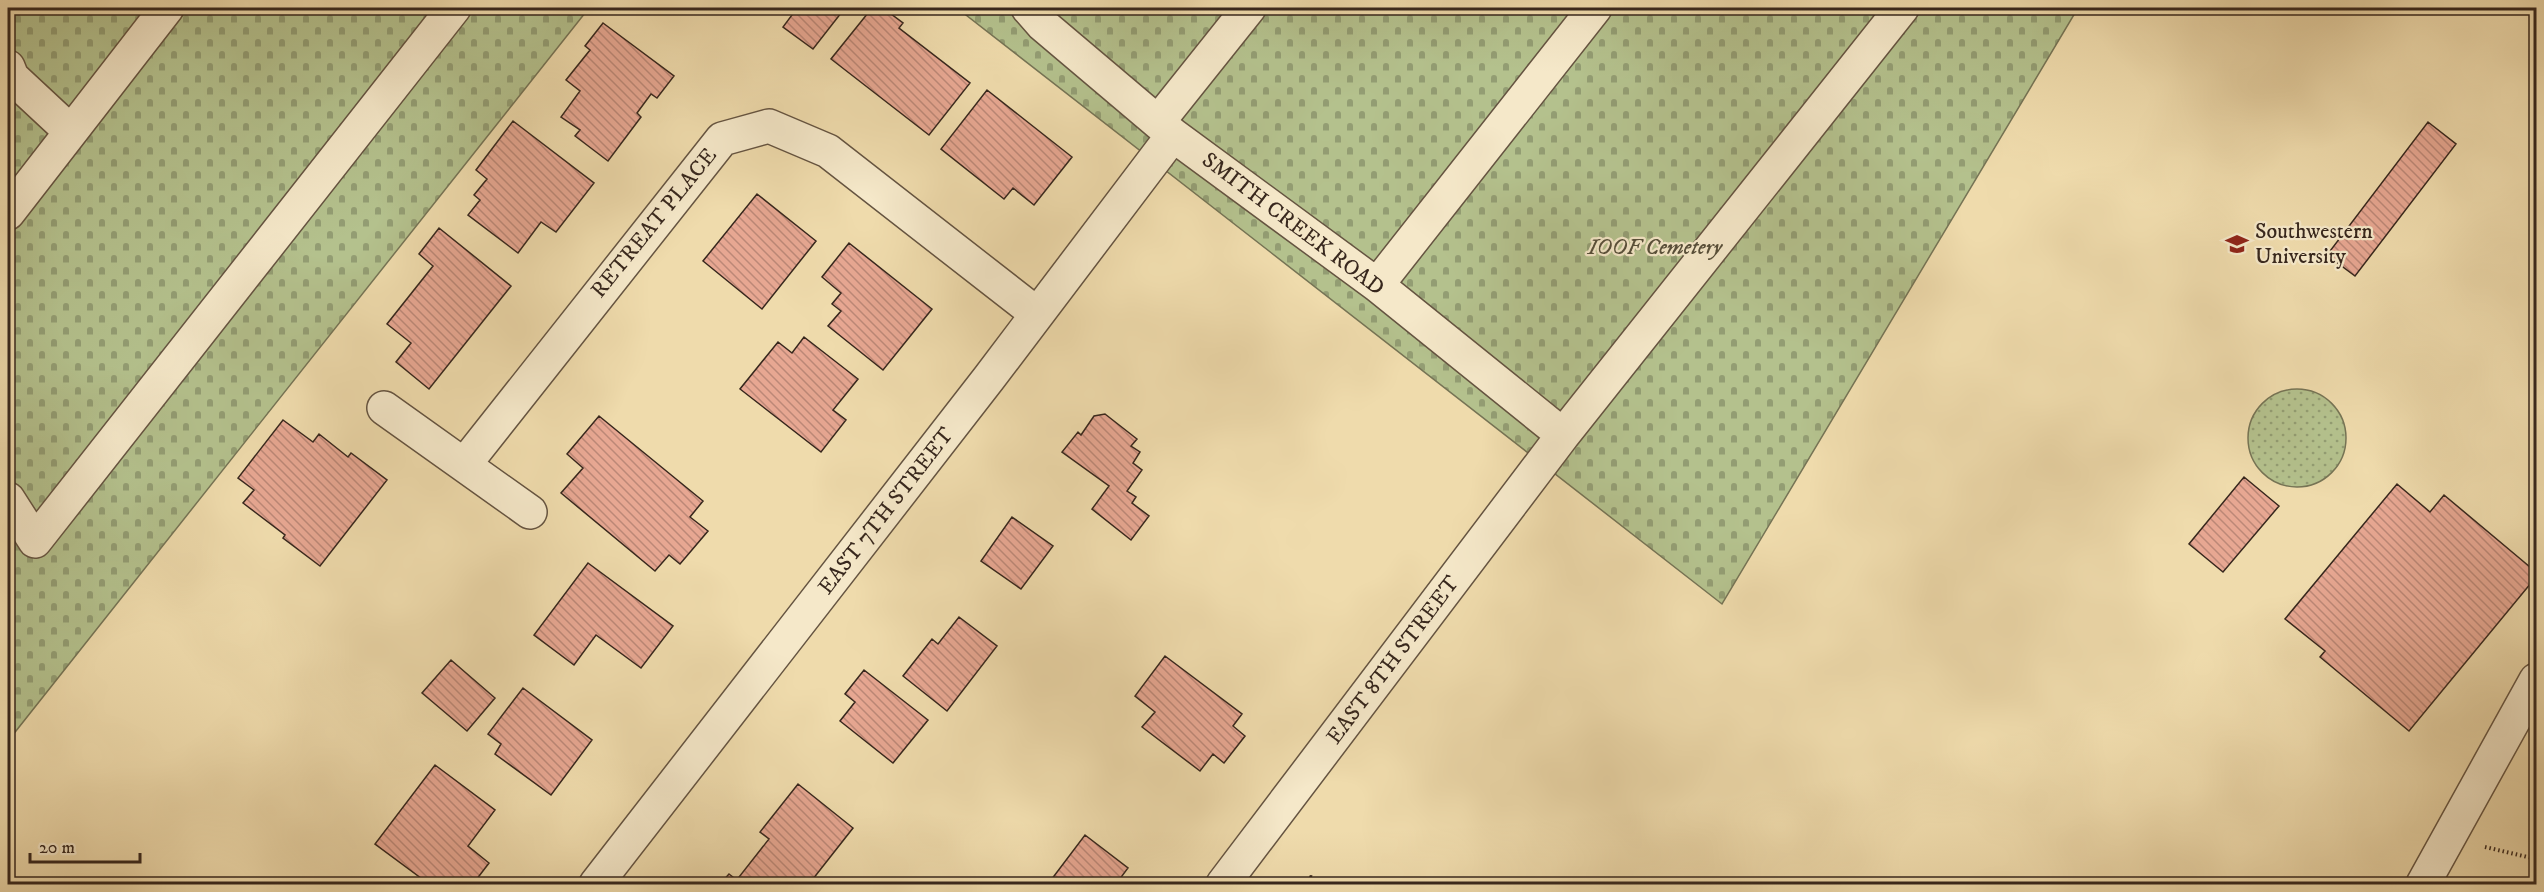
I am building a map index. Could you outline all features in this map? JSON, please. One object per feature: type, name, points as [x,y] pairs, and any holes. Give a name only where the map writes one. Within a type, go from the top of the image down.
[{"type":"street","points":[[8,213],[167,8]]},
{"type":"street","points":[[8,499],[35,542],[454,8]]},
{"type":"street","name":"EAST 7TH STREET","points":[[596,885],[1037,314],[1249,8]]},
{"type":"street","points":[[1377,285],[1595,8]]},
{"type":"street","name":"EAST 8TH STREET","points":[[1223,885],[1563,435],[1902,8]]},
{"type":"street","name":"SMITH CREEK ROAD","points":[[1027,9],[1165,128],[1377,285],[1563,435]]},
{"type":"street","points":[[8,67],[12,77],[70,131]]},
{"type":"street","name":"RETREAT PLACE","points":[[464,465],[722,139],[769,126],[828,151],[1037,314]]},
{"type":"street","points":[[384,408],[530,512]]},
{"type":"street","points":[[2423,885],[2536,680]]},
{"type":"path","points":[[2480,845],[2536,859]]},
{"type":"path","points":[[1304,885],[1311,877],[1320,885]]},
{"type":"green space","points":[[8,8],[589,8],[8,741]]},
{"type":"green space","name":"IOOF Cemetery","points":[[957,8],[2078,8],[1722,604]]},
{"type":"green space","points":[[2297,389],[2316,392],[2332,403],[2343,419],[2346,438],[2343,457],[2332,473],[2316,484],[2297,487],[2278,484],[2262,473],[2251,457],[2248,438],[2251,419],[2262,403],[2278,392]]},
{"type":"building","points":[[783,8],[845,8],[813,49],[783,27],[792,15]]},
{"type":"building","points":[[872,8],[883,8],[903,23],[899,28],[970,83],[929,135],[831,59]]},
{"type":"building","points":[[603,23],[674,76],[657,98],[651,94],[637,113],[641,117],[608,161],[575,136],[580,130],[561,117],[580,91],[566,80],[590,50],[585,46]]},
{"type":"building","points":[[987,90],[1072,157],[1034,205],[1013,188],[1004,199],[941,149]]},
{"type":"building","points":[[513,121],[594,183],[556,232],[541,222],[518,253],[468,215],[480,200],[474,195],[487,179],[476,170]]},
{"type":"building","points":[[2428,122],[2456,144],[2355,276],[2327,255]]},
{"type":"building","points":[[757,194],[816,241],[762,309],[703,261]]},
{"type":"building","points":[[439,228],[511,286],[429,389],[396,362],[411,343],[387,324],[433,266],[419,254]]},
{"type":"building","points":[[849,243],[932,309],[883,370],[828,326],[841,311],[832,304],[841,293],[822,277]]},
{"type":"building","points":[[804,337],[858,379],[833,410],[846,420],[821,452],[740,389],[778,342],[792,353]]},
{"type":"building","points":[[1105,414],[1137,439],[1131,446],[1140,452],[1133,463],[1142,470],[1127,491],[1136,497],[1132,503],[1149,516],[1131,540],[1092,509],[1109,486],[1062,452],[1078,432],[1081,435],[1094,416]]},
{"type":"building","points":[[599,416],[703,501],[690,517],[708,531],[680,564],[669,555],[655,571],[561,493],[583,468],[567,454]]},
{"type":"building","points":[[283,420],[313,442],[319,434],[348,457],[351,453],[387,480],[320,566],[283,538],[285,535],[243,503],[254,490],[238,478]]},
{"type":"building","points":[[2244,477],[2279,506],[2223,572],[2189,544]]},
{"type":"building","points":[[2397,484],[2430,512],[2444,495],[2536,572],[2536,577],[2409,731],[2320,657],[2325,651],[2285,619]]},
{"type":"building","points":[[1012,517],[1053,546],[1021,589],[981,561]]},
{"type":"building","points":[[588,563],[673,626],[641,668],[596,635],[574,665],[534,635]]},
{"type":"building","points":[[959,617],[997,646],[947,711],[903,676],[932,639],[938,644]]},
{"type":"building","points":[[1165,656],[1242,714],[1233,726],[1245,736],[1224,763],[1213,754],[1200,771],[1142,727],[1155,712],[1135,696]]},
{"type":"building","points":[[451,660],[495,698],[467,731],[422,693]]},
{"type":"building","points":[[864,670],[928,720],[893,763],[840,721],[855,702],[845,694]]},
{"type":"building","points":[[523,688],[592,740],[551,795],[495,754],[501,744],[488,734]]},
{"type":"building","points":[[435,765],[495,810],[468,846],[489,863],[473,884],[429,884],[375,844]]},
{"type":"building","points":[[798,784],[853,828],[809,884],[748,884],[739,877],[769,839],[760,832]]},
{"type":"building","points":[[1085,835],[1128,868],[1116,884],[1048,884]]},
{"type":"building","points":[[729,874],[742,884],[720,884]]},
{"type":"place","name":"Southwestern University","points":[[2237,244]]}]
